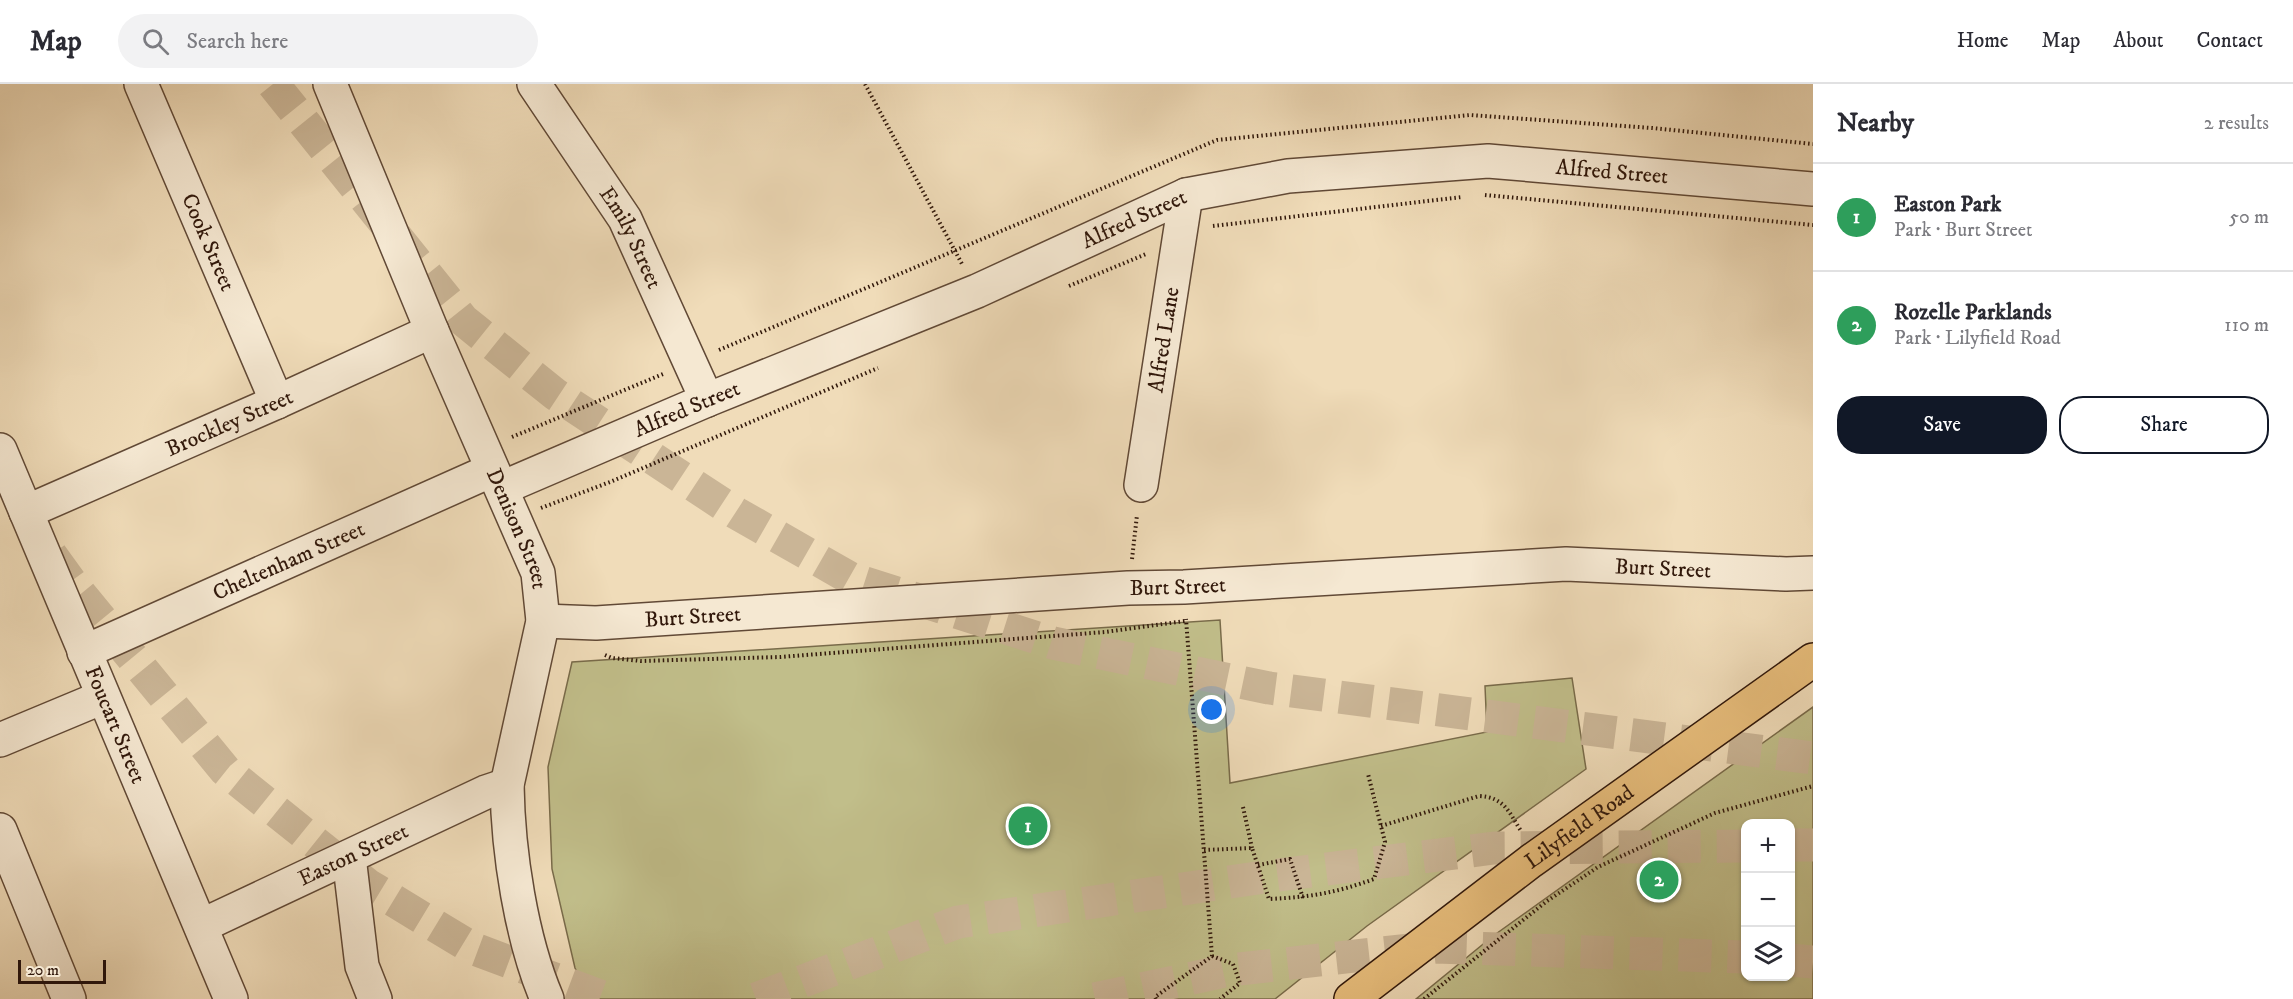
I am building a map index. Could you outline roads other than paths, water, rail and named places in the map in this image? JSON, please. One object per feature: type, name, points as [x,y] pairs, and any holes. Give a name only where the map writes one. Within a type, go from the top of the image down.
[{"type":"main road","name":"Lilyfield Road","points":[[1351,999],[1537,856],[1813,660]]},
{"type":"street","name":"Cook Street","points":[[141,84],[278,402]]},
{"type":"street","name":"Denison Street","points":[[330,84],[432,331],[538,573],[543,621],[507,785],[510,836],[517,882],[534,968],[547,999]]},
{"type":"street","name":"Emily Street","points":[[534,84],[625,219],[707,400]]},
{"type":"street","name":"Alfred Street","points":[[497,479],[707,400],[977,291],[1186,195],[1288,176],[1488,161],[1813,189]]},
{"type":"street","name":"Alfred Lane","points":[[1141,485],[1186,195]]},
{"type":"street","name":"Brockley Street","points":[[26,512],[278,402],[432,331]]},
{"type":"street","name":"Foucart Street","points":[[0,450],[231,999]]},
{"type":"street","name":"Cheltenham Street","points":[[84,652],[497,479]]},
{"type":"street","name":"Burt Street","points":[[543,621],[596,623],[1128,588],[1184,587],[1566,564],[1786,574],[1813,573]]},
{"type":"street","points":[[0,740],[103,697]]},
{"type":"street","name":"Easton Street","points":[[201,926],[486,792],[507,785]]},
{"type":"street","points":[[0,830],[69,999]]},
{"type":"street","points":[[349,857],[362,966],[375,999]]},
{"type":"tunnel","points":[[273,84],[463,320],[555,394],[736,513],[850,578],[1053,643],[1269,688],[1813,758]]},
{"type":"tunnel","points":[[51,555],[72,584],[225,770],[368,885],[472,948],[608,999]]},
{"type":"tunnel","points":[[1795,845],[1813,845]]},
{"type":"tunnel","points":[[756,999],[958,922],[1271,876],[1494,848],[1741,846]]},
{"type":"tunnel","points":[[1095,999],[1230,970],[1436,947],[1741,957]]},
{"type":"tunnel","points":[[1795,960],[1813,962]]},
{"type":"place","name":"Easton Park","points":[[1028,826]]},
{"type":"place","name":"Rozelle Parklands","points":[[1659,880]]}]
